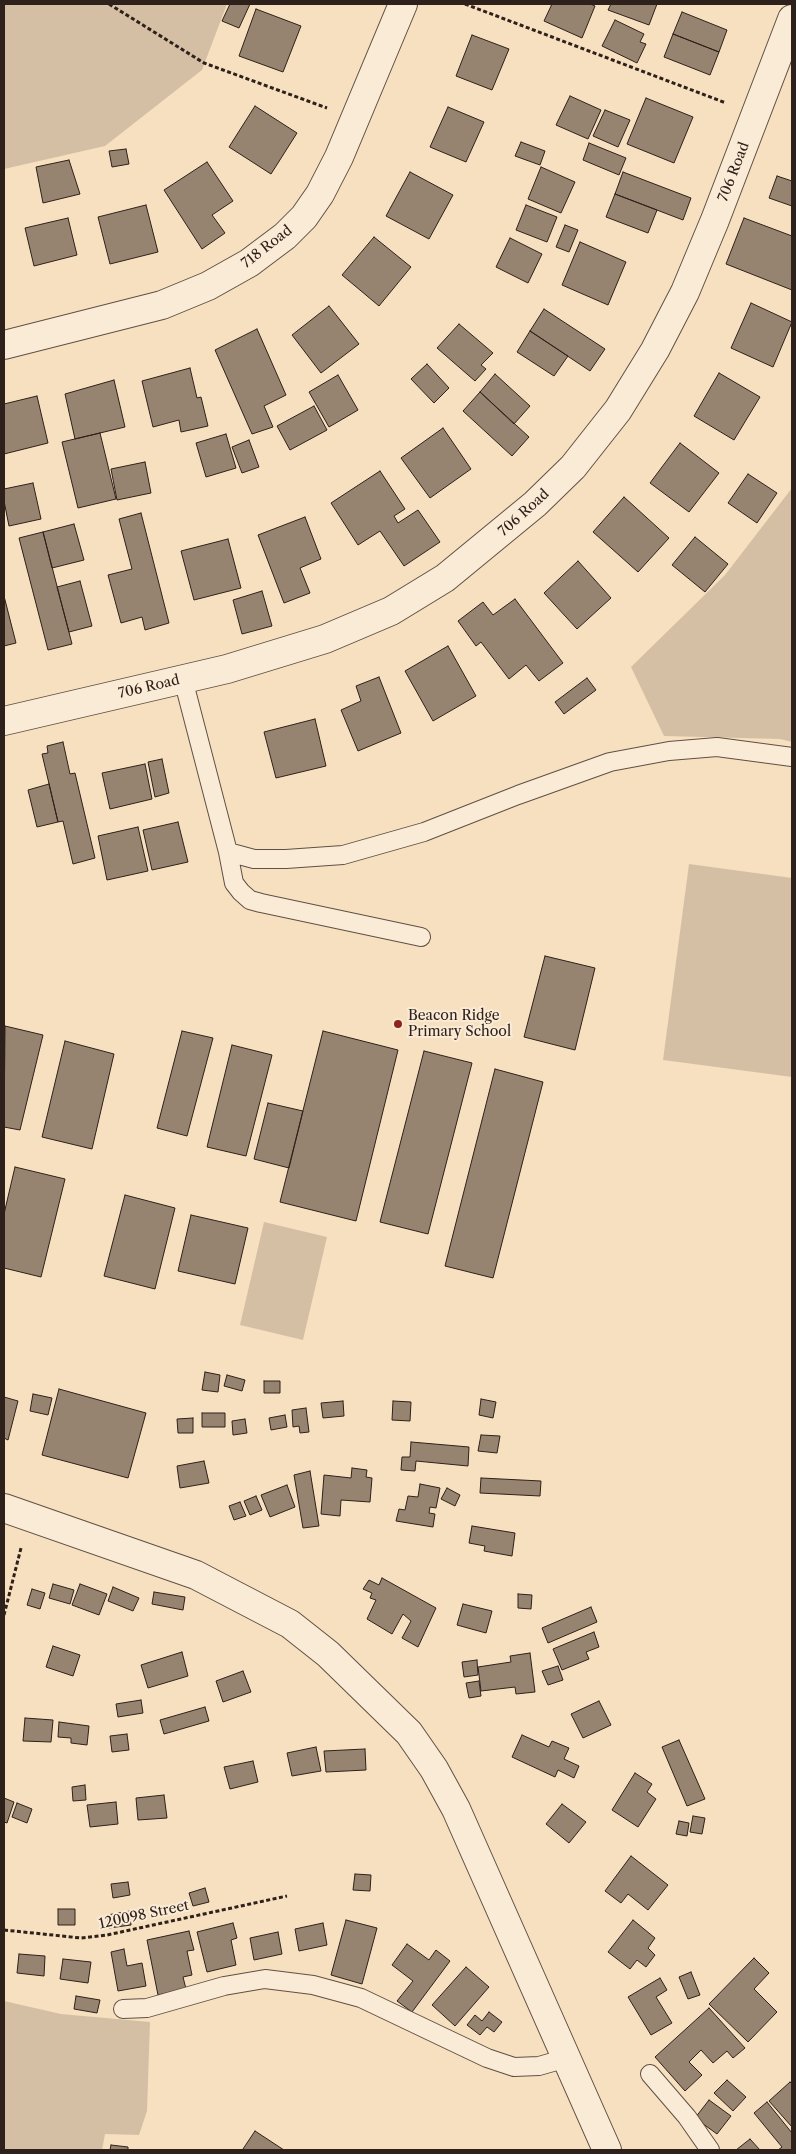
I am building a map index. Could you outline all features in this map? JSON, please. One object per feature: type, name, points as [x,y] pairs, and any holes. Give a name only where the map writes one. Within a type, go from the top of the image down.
[{"type":"street","name":"718 Road","points":[[4,345],[162,305],[208,286],[250,263],[285,236],[304,216],[328,179],[404,4]]},
{"type":"street","name":"706 Road","points":[[4,721],[227,669],[325,639],[391,611],[445,578],[496,538],[573,467],[618,410],[654,350],[685,292],[715,220],[792,19]]},
{"type":"street","points":[[4,1508],[196,1575],[245,1599],[290,1624],[328,1654],[409,1733],[434,1769],[456,1809],[607,2150]]},
{"type":"lane","points":[[183,679],[228,852],[234,883],[250,900],[420,937]]},
{"type":"lane","points":[[228,852],[254,858],[286,859],[343,855],[424,832],[518,795],[610,762],[670,751],[717,746],[792,757]]},
{"type":"lane","points":[[123,2009],[147,2008],[224,1986],[265,1980],[313,1985],[361,1998],[488,2058],[514,2067],[539,2066],[566,2058]]},
{"type":"lane","points":[[650,2074],[687,2117],[710,2150]]},
{"type":"path","points":[[109,4],[204,63],[356,118]]},
{"type":"path","points":[[465,4],[756,114]]},
{"type":"path","points":[[4,1615],[29,1518]]},
{"type":"path","name":"120098 Street","points":[[4,1930],[54,1936],[90,1937],[286,1896]]},
{"type":"shaded area","points":[[4,4],[227,4],[202,70],[105,146],[4,169]]},
{"type":"shaded area","points":[[792,488],[792,742],[780,739],[664,736],[631,667],[725,575]]},
{"type":"shaded area","points":[[689,864],[792,878],[792,1077],[663,1060]]},
{"type":"shaded area","points":[[264,1222],[327,1237],[303,1340],[240,1325]]},
{"type":"shaded area","points":[[4,2001],[61,2014],[150,2022],[147,2111],[139,2135],[105,2134],[102,2150],[4,2150]]},
{"type":"building","points":[[230,4],[250,4],[239,28],[222,21]]},
{"type":"building","points":[[552,4],[590,4],[595,6],[582,38],[544,21]]},
{"type":"building","points":[[611,4],[657,4],[649,25],[608,10]]},
{"type":"building","points":[[256,9],[301,26],[283,72],[239,56]]},
{"type":"building","points":[[682,12],[727,30],[719,52],[673,34]]},
{"type":"building","points":[[615,20],[644,34],[640,42],[646,44],[637,63],[602,46]]},
{"type":"building","points":[[673,34],[719,52],[710,75],[664,57]]},
{"type":"building","points":[[472,35],[509,49],[492,90],[456,76]]},
{"type":"building","points":[[570,96],[601,110],[588,139],[556,125]]},
{"type":"building","points":[[646,98],[693,117],[674,163],[627,144]]},
{"type":"building","points":[[255,106],[297,133],[271,174],[229,147]]},
{"type":"building","points":[[448,107],[484,122],[466,162],[430,147]]},
{"type":"building","points":[[605,110],[630,120],[618,147],[593,136]]},
{"type":"building","points":[[521,142],[545,151],[540,165],[515,156]]},
{"type":"building","points":[[589,143],[626,158],[619,175],[583,160]]},
{"type":"building","points":[[126,149],[129,164],[112,167],[109,151]]},
{"type":"building","points":[[69,160],[80,194],[43,203],[36,167]]},
{"type":"building","points":[[207,162],[233,201],[212,215],[225,233],[202,249],[164,190]]},
{"type":"building","points":[[541,167],[575,182],[561,213],[528,199]]},
{"type":"building","points":[[410,172],[453,195],[429,239],[386,216]]},
{"type":"building","points":[[623,172],[691,198],[683,220],[615,194]]},
{"type":"building","points":[[777,176],[792,181],[792,206],[769,198]]},
{"type":"building","points":[[615,194],[657,210],[648,233],[606,217]]},
{"type":"building","points":[[146,205],[158,252],[110,264],[98,217]]},
{"type":"building","points":[[526,205],[557,217],[547,242],[516,230]]},
{"type":"building","points":[[68,218],[77,255],[34,266],[25,228]]},
{"type":"building","points":[[744,218],[792,236],[792,290],[726,264]]},
{"type":"building","points":[[565,225],[578,230],[569,252],[556,247]]},
{"type":"building","points":[[374,237],[411,267],[379,306],[342,275]]},
{"type":"building","points":[[510,238],[542,254],[528,283],[496,267]]},
{"type":"building","points":[[580,242],[626,262],[608,305],[562,285]]},
{"type":"building","points":[[751,303],[792,322],[773,367],[731,348]]},
{"type":"building","points":[[329,306],[359,344],[321,373],[292,335]]},
{"type":"building","points":[[544,309],[605,349],[590,371],[530,331]]},
{"type":"building","points":[[459,324],[493,353],[481,365],[486,369],[475,381],[437,348]]},
{"type":"building","points":[[257,329],[286,395],[264,406],[273,427],[252,434],[215,350]]},
{"type":"building","points":[[530,331],[568,356],[554,376],[517,352]]},
{"type":"building","points":[[427,364],[449,388],[434,403],[411,379]]},
{"type":"building","points":[[190,368],[197,398],[201,397],[208,426],[181,432],[179,420],[153,427],[142,381]]},
{"type":"building","points":[[719,373],[760,397],[734,440],[694,416]]},
{"type":"building","points":[[495,374],[530,406],[514,424],[480,392]]},
{"type":"building","points":[[338,375],[358,410],[329,427],[309,392]]},
{"type":"building","points":[[114,380],[125,427],[75,439],[65,394]]},
{"type":"building","points":[[480,392],[529,437],[512,456],[463,411]]},
{"type":"building","points":[[37,396],[48,443],[4,454],[4,404]]},
{"type":"building","points":[[314,406],[327,430],[290,450],[277,426]]},
{"type":"building","points":[[443,428],[471,469],[430,498],[401,458]]},
{"type":"building","points":[[100,433],[116,499],[78,508],[62,442]]},
{"type":"building","points":[[226,434],[236,468],[206,477],[196,443]]},
{"type":"building","points":[[249,440],[259,467],[242,473],[232,447]]},
{"type":"building","points":[[680,443],[719,473],[689,512],[650,483]]},
{"type":"building","points":[[145,462],[151,493],[117,500],[111,469]]},
{"type":"building","points":[[380,471],[405,509],[394,516],[398,523],[418,510],[440,542],[404,566],[380,531],[358,545],[331,503]]},
{"type":"building","points":[[748,474],[777,493],[757,523],[728,503]]},
{"type":"building","points":[[33,483],[41,519],[9,526],[4,501],[4,489]]},
{"type":"building","points":[[624,497],[669,538],[638,572],[593,532]]},
{"type":"building","points":[[141,513],[169,623],[145,630],[142,617],[121,623],[108,575],[132,569],[119,519]]},
{"type":"building","points":[[305,517],[321,559],[300,568],[310,593],[284,603],[258,535]]},
{"type":"building","points":[[74,524],[84,560],[52,568],[43,532]]},
{"type":"building","points":[[43,532],[72,644],[48,650],[19,538]]},
{"type":"building","points":[[695,537],[728,564],[705,592],[672,565]]},
{"type":"building","points":[[228,539],[241,588],[194,600],[181,551]]},
{"type":"building","points":[[578,561],[611,598],[577,629],[544,593]]},
{"type":"building","points":[[80,581],[92,626],[69,632],[57,587]]},
{"type":"building","points":[[262,591],[272,626],[242,634],[233,600]]},
{"type":"building","points":[[4,596],[16,643],[4,646]]},
{"type":"building","points":[[515,599],[563,663],[539,681],[526,665],[509,679],[481,642],[476,646],[458,621],[483,602],[493,615]]},
{"type":"building","points":[[448,646],[476,696],[433,721],[405,671]]},
{"type":"building","points":[[379,677],[401,733],[358,751],[341,710],[361,701],[356,686]]},
{"type":"building","points":[[587,678],[596,690],[564,714],[555,702]]},
{"type":"building","points":[[315,719],[326,766],[276,778],[264,732]]},
{"type":"building","points":[[63,742],[70,774],[75,773],[95,858],[73,864],[63,821],[58,822],[42,754],[48,753],[47,746]]},
{"type":"building","points":[[162,759],[169,793],[155,797],[148,762]]},
{"type":"building","points":[[145,764],[152,799],[110,809],[102,773]]},
{"type":"building","points":[[49,784],[58,822],[37,827],[28,790]]},
{"type":"building","points":[[178,822],[188,862],[152,870],[143,830]]},
{"type":"building","points":[[138,827],[148,871],[107,880],[98,836]]},
{"type":"building","points":[[545,956],[595,968],[575,1050],[524,1037]]},
{"type":"building","points":[[5,1026],[43,1035],[20,1130],[4,1127]]},
{"type":"building","points":[[182,1031],[213,1038],[187,1136],[157,1128]]},
{"type":"building","points":[[323,1031],[398,1050],[356,1221],[280,1202]]},
{"type":"building","points":[[65,1041],[114,1054],[92,1149],[42,1137]]},
{"type":"building","points":[[232,1045],[272,1055],[246,1156],[207,1147]]},
{"type":"building","points":[[424,1051],[472,1063],[428,1234],[380,1222]]},
{"type":"building","points":[[495,1069],[543,1082],[493,1278],[445,1266]]},
{"type":"building","points":[[268,1103],[303,1111],[289,1168],[254,1159]]},
{"type":"building","points":[[15,1167],[65,1179],[41,1277],[4,1268],[4,1214]]},
{"type":"building","points":[[125,1195],[175,1208],[155,1289],[104,1276]]},
{"type":"building","points":[[191,1215],[248,1228],[235,1284],[178,1271]]},
{"type":"building","points":[[205,1372],[220,1375],[218,1392],[202,1390]]},
{"type":"building","points":[[227,1375],[245,1380],[242,1391],[224,1386]]},
{"type":"building","points":[[264,1381],[280,1381],[280,1393],[264,1393]]},
{"type":"building","points":[[59,1389],[146,1413],[128,1478],[42,1455]]},
{"type":"building","points":[[33,1394],[52,1398],[48,1415],[30,1411]]},
{"type":"building","points":[[4,1397],[18,1401],[8,1440],[4,1438]]},
{"type":"building","points":[[481,1399],[496,1402],[493,1418],[479,1415]]},
{"type":"building","points":[[343,1401],[344,1416],[323,1418],[321,1403]]},
{"type":"building","points":[[393,1401],[411,1402],[410,1421],[392,1420]]},
{"type":"building","points":[[306,1408],[309,1432],[300,1433],[299,1426],[293,1427],[292,1410]]},
{"type":"building","points":[[202,1413],[225,1413],[225,1427],[202,1427]]},
{"type":"building","points":[[285,1415],[287,1427],[271,1430],[269,1418]]},
{"type":"building","points":[[193,1418],[193,1433],[178,1433],[177,1419]]},
{"type":"building","points":[[245,1419],[247,1433],[233,1435],[232,1421]]},
{"type":"building","points":[[481,1435],[500,1436],[497,1453],[478,1451]]},
{"type":"building","points":[[411,1442],[469,1447],[468,1466],[416,1461],[415,1471],[401,1470],[402,1457],[410,1457]]},
{"type":"building","points":[[204,1461],[209,1483],[180,1488],[177,1466]]},
{"type":"building","points":[[352,1468],[367,1470],[366,1477],[372,1478],[370,1502],[341,1500],[340,1516],[321,1514],[324,1475],[351,1478]]},
{"type":"building","points":[[310,1471],[319,1526],[303,1528],[294,1475]]},
{"type":"building","points":[[481,1478],[541,1481],[540,1496],[480,1493]]},
{"type":"building","points":[[420,1484],[440,1488],[436,1508],[430,1507],[429,1513],[435,1514],[433,1527],[396,1521],[399,1509],[405,1510],[408,1496],[418,1497]]},
{"type":"building","points":[[287,1485],[295,1507],[270,1517],[261,1495]]},
{"type":"building","points":[[447,1488],[460,1495],[455,1506],[441,1499]]},
{"type":"building","points":[[256,1496],[262,1510],[250,1515],[244,1501]]},
{"type":"building","points":[[240,1502],[246,1516],[234,1520],[229,1506]]},
{"type":"building","points":[[472,1526],[515,1533],[512,1556],[484,1551],[485,1546],[469,1543]]},
{"type":"building","points":[[382,1578],[436,1608],[418,1647],[402,1638],[411,1621],[403,1614],[392,1634],[367,1619],[376,1600],[370,1598],[372,1593],[363,1589],[369,1580],[379,1585]]},
{"type":"building","points":[[53,1584],[74,1590],[70,1604],[49,1598]]},
{"type":"building","points":[[80,1584],[107,1594],[99,1615],[72,1605]]},
{"type":"building","points":[[113,1587],[139,1598],[133,1611],[108,1601]]},
{"type":"building","points":[[32,1589],[45,1593],[40,1609],[27,1605]]},
{"type":"building","points":[[154,1592],[185,1597],[183,1610],[152,1604]]},
{"type":"building","points":[[518,1594],[532,1595],[531,1609],[518,1608]]},
{"type":"building","points":[[463,1604],[492,1611],[486,1633],[457,1625]]},
{"type":"building","points":[[591,1607],[597,1622],[548,1643],[542,1628]]},
{"type":"building","points":[[594,1632],[599,1647],[586,1652],[589,1659],[562,1670],[553,1649]]},
{"type":"building","points":[[53,1646],[80,1655],[73,1676],[46,1667]]},
{"type":"building","points":[[182,1652],[188,1676],[148,1688],[141,1665]]},
{"type":"building","points":[[530,1653],[535,1692],[516,1694],[515,1687],[481,1691],[478,1667],[511,1662],[510,1656]]},
{"type":"building","points":[[477,1660],[478,1675],[464,1677],[462,1662]]},
{"type":"building","points":[[558,1666],[563,1680],[548,1685],[542,1671]]},
{"type":"building","points":[[243,1671],[251,1692],[223,1702],[216,1681]]},
{"type":"building","points":[[479,1681],[481,1696],[469,1698],[466,1683]]},
{"type":"building","points":[[141,1700],[143,1713],[118,1717],[116,1704]]},
{"type":"building","points":[[599,1701],[611,1725],[583,1738],[571,1714]]},
{"type":"building","points":[[205,1707],[209,1721],[164,1734],[160,1720]]},
{"type":"building","points":[[25,1718],[53,1720],[51,1742],[23,1741]]},
{"type":"building","points":[[59,1722],[89,1726],[87,1745],[71,1743],[71,1738],[58,1737]]},
{"type":"building","points":[[127,1734],[129,1750],[112,1752],[110,1736]]},
{"type":"building","points":[[522,1735],[549,1747],[552,1741],[569,1748],[564,1759],[579,1766],[574,1778],[558,1770],[555,1777],[512,1757]]},
{"type":"building","points":[[679,1740],[705,1799],[687,1806],[662,1747]]},
{"type":"building","points":[[316,1747],[321,1771],[292,1776],[287,1753]]},
{"type":"building","points":[[365,1749],[366,1770],[326,1772],[324,1751]]},
{"type":"building","points":[[253,1761],[258,1782],[230,1789],[224,1767]]},
{"type":"building","points":[[635,1773],[652,1784],[647,1792],[656,1799],[638,1827],[612,1810]]},
{"type":"building","points":[[85,1785],[86,1800],[73,1801],[72,1787]]},
{"type":"building","points":[[164,1795],[167,1818],[138,1820],[136,1798]]},
{"type":"building","points":[[4,1798],[14,1802],[7,1823],[4,1822]]},
{"type":"building","points":[[116,1802],[118,1824],[90,1827],[87,1805]]},
{"type":"building","points":[[17,1803],[32,1809],[27,1823],[12,1817]]},
{"type":"building","points":[[562,1804],[586,1822],[569,1843],[546,1824]]},
{"type":"building","points":[[693,1816],[705,1818],[702,1834],[690,1832]]},
{"type":"building","points":[[679,1821],[689,1823],[687,1836],[676,1834]]},
{"type":"building","points":[[631,1856],[668,1885],[648,1910],[628,1894],[621,1903],[605,1891]]},
{"type":"building","points":[[355,1874],[371,1875],[370,1891],[353,1890]]},
{"type":"building","points":[[128,1882],[130,1895],[113,1898],[111,1884]]},
{"type":"building","points":[[205,1888],[209,1902],[193,1906],[189,1893]]},
{"type":"building","points":[[58,1909],[75,1909],[75,1925],[58,1925]]},
{"type":"building","points":[[130,1911],[131,1925],[109,1928],[107,1915]]},
{"type":"building","points":[[346,1920],[377,1928],[362,1984],[331,1975]]},
{"type":"building","points":[[633,1920],[655,1938],[648,1948],[655,1955],[646,1967],[637,1960],[630,1969],[608,1952]]},
{"type":"building","points":[[233,1923],[237,1938],[231,1940],[236,1965],[207,1972],[197,1932]]},
{"type":"building","points":[[323,1923],[327,1945],[299,1951],[295,1929]]},
{"type":"building","points":[[189,1931],[194,1950],[187,1951],[192,1975],[183,1977],[186,1989],[158,1995],[147,1940]]},
{"type":"building","points":[[278,1932],[282,1954],[254,1960],[250,1938]]},
{"type":"building","points":[[407,1944],[429,1960],[436,1950],[450,1961],[412,2012],[397,2001],[413,1981],[392,1965]]},
{"type":"building","points":[[124,1949],[127,1966],[142,1963],[146,1986],[118,1991],[111,1952]]},
{"type":"building","points":[[19,1954],[45,1956],[44,1976],[17,1973]]},
{"type":"building","points":[[754,1958],[769,1973],[754,1989],[777,2012],[748,2042],[709,2004]]},
{"type":"building","points":[[63,1959],[91,1962],[88,1983],[60,1979]]},
{"type":"building","points":[[466,1967],[489,1987],[455,2026],[432,2005]]},
{"type":"building","points":[[691,1972],[700,1995],[688,1999],[679,1977]]},
{"type":"building","points":[[660,1978],[667,1990],[656,1997],[672,2023],[651,2035],[628,1997]]},
{"type":"building","points":[[76,1996],[100,2000],[97,2013],[74,2009]]},
{"type":"building","points":[[709,2008],[745,2048],[733,2058],[727,2051],[713,2063],[701,2050],[689,2062],[702,2075],[685,2091],[655,2057]]},
{"type":"building","points":[[489,2012],[502,2022],[494,2032],[487,2027],[480,2035],[467,2025],[475,2015],[482,2021]]},
{"type":"building","points":[[727,2080],[746,2097],[733,2111],[714,2093]]},
{"type":"building","points":[[790,2082],[792,2084],[792,2127],[769,2101]]},
{"type":"building","points":[[709,2100],[731,2116],[717,2134],[695,2118]]},
{"type":"building","points":[[767,2102],[792,2133],[792,2150],[778,2150],[782,2147],[754,2113]]},
{"type":"building","points":[[255,2131],[284,2150],[243,2149]]},
{"type":"building","points":[[750,2139],[760,2150],[736,2150]]},
{"type":"building","points":[[111,2145],[128,2147],[128,2150],[110,2150]]},
{"type":"place","name":"Beacon Ridge Primary School","points":[[398,1024]]}]
